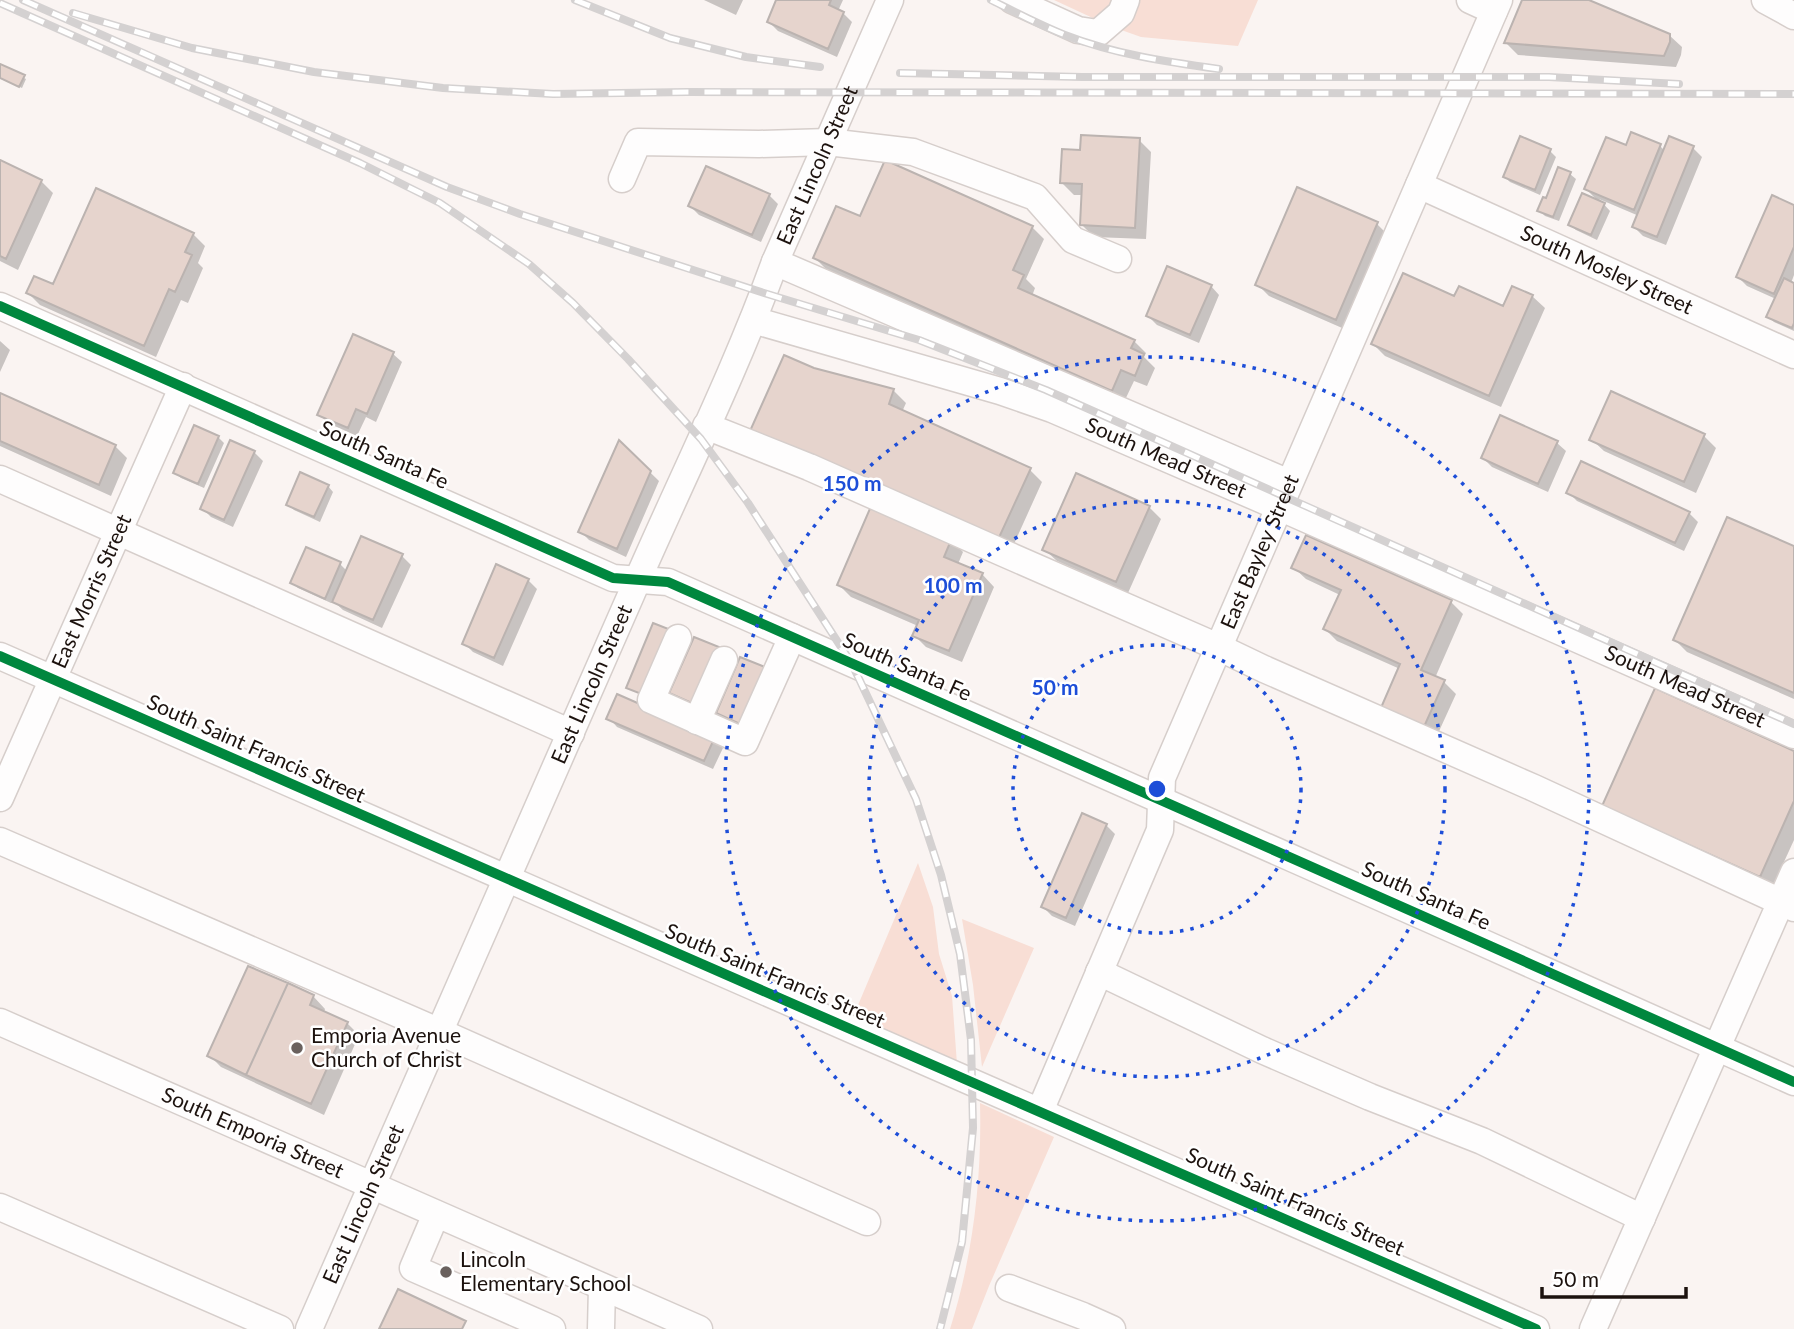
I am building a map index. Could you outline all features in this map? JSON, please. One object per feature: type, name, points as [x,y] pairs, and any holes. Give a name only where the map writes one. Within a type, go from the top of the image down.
[{"type":"street","name":"East Lincoln Street","points":[[309,1329],[753,320],[775,262],[890,0]]},
{"type":"street","points":[[1012,0],[1078,30],[1098,33],[1121,13],[1126,0]]},
{"type":"street","points":[[1470,0],[1497,6]]},
{"type":"street","points":[[1765,0],[1794,16]]},
{"type":"street","name":"East Bayley Street","points":[[1040,1111],[1160,830],[1162,778],[1497,6]]},
{"type":"street","points":[[622,179],[638,142],[828,142],[913,152],[1035,197],[1073,240],[1118,260]]},
{"type":"street","name":"South Mosley Street","points":[[1419,185],[1794,355]]},
{"type":"street","name":"South Mead Street","points":[[775,262],[1284,495],[1794,735]]},
{"type":"street","name":"South Santa Fe","points":[[0,306],[613,578],[668,582],[1794,1082]]},
{"type":"street","name":"South Mead Street","points":[[753,320],[1000,391],[1284,495]]},
{"type":"street","name":"East Morris Street","points":[[0,798],[183,387]]},
{"type":"street","points":[[706,426],[808,467],[1218,647],[1787,905]]},
{"type":"street","points":[[0,479],[571,733]]},
{"type":"street","points":[[678,638],[651,700],[745,742],[792,637]]},
{"type":"street","name":"South Saint Francis Street","points":[[0,656],[1536,1329]]},
{"type":"street","points":[[697,721],[724,660]]},
{"type":"street","points":[[0,841],[440,1032],[867,1222]]},
{"type":"street","points":[[1593,1329],[1716,1047],[1787,905],[1794,872]]},
{"type":"street","points":[[1099,972],[1262,1050],[1370,1097],[1482,1141],[1642,1217]]},
{"type":"street","name":"South Emporia Street","points":[[0,1022],[699,1329]]},
{"type":"street","points":[[0,1207],[280,1329]]},
{"type":"street","points":[[436,1214],[413,1268],[552,1329]]},
{"type":"street","points":[[600,1329],[602,1287]]},
{"type":"street","points":[[1009,1288],[1083,1315],[1112,1329]]},
{"type":"shaded area","points":[[1054,0],[1258,0],[1238,46],[1141,37]]},
{"type":"shaded area","points":[[918,863],[933,907],[939,954],[952,996],[957,1064],[853,1017]]},
{"type":"shaded area","points":[[962,919],[1034,948],[982,1067],[973,985]]},
{"type":"shaded area","points":[[980,1103],[1054,1137],[972,1329],[950,1329],[965,1274],[974,1217]]},
{"type":"building","points":[[776,0],[831,0],[829,5],[844,12],[828,49],[767,22]]},
{"type":"building","points":[[1522,0],[1589,0],[1670,34],[1670,42],[1664,56],[1504,43]]},
{"type":"building","points":[[0,64],[25,75],[19,87],[0,78]]},
{"type":"building","points":[[1631,132],[1661,144],[1634,210],[1584,189],[1606,137],[1626,145]]},
{"type":"building","points":[[1081,135],[1140,138],[1135,228],[1080,225],[1082,184],[1060,183],[1062,149],[1080,150]]},
{"type":"building","points":[[1520,136],[1551,149],[1535,190],[1503,177]]},
{"type":"building","points":[[1669,136],[1694,146],[1657,237],[1632,227]]},
{"type":"building","points":[[0,160],[42,180],[6,259],[0,256]]},
{"type":"building","points":[[885,160],[1033,226],[1013,270],[1024,275],[1018,288],[1135,340],[1131,348],[1144,354],[1135,376],[1121,370],[1112,391],[813,258],[836,206],[860,216]]},
{"type":"building","points":[[706,166],[770,194],[752,235],[688,206]]},
{"type":"building","points":[[1558,167],[1571,172],[1553,217],[1537,211],[1543,197],[1546,198]]},
{"type":"building","points":[[1297,187],[1378,222],[1336,320],[1255,285]]},
{"type":"building","points":[[96,188],[194,233],[185,252],[192,255],[175,292],[169,289],[144,346],[26,293],[34,276],[53,284]]},
{"type":"building","points":[[1582,193],[1605,203],[1591,235],[1568,225]]},
{"type":"building","points":[[1772,195],[1794,205],[1794,247],[1774,294],[1736,277]]},
{"type":"building","points":[[1167,266],[1212,285],[1190,335],[1146,316]]},
{"type":"building","points":[[1403,273],[1454,296],[1459,286],[1503,306],[1512,286],[1533,295],[1489,396],[1371,344]]},
{"type":"building","points":[[1784,278],[1794,283],[1792,328],[1766,317]]},
{"type":"building","points":[[353,334],[394,352],[367,414],[356,409],[348,428],[317,415]]},
{"type":"building","points":[[784,355],[814,368],[894,389],[889,404],[1031,468],[996,544],[750,431]]},
{"type":"building","points":[[1611,391],[1705,434],[1684,482],[1589,440]]},
{"type":"building","points":[[0,393],[116,445],[99,485],[0,441]]},
{"type":"building","points":[[1500,415],[1558,441],[1538,484],[1481,458]]},
{"type":"building","points":[[194,425],[219,436],[198,484],[173,473]]},
{"type":"building","points":[[230,440],[255,451],[224,520],[200,509]]},
{"type":"building","points":[[619,440],[651,471],[617,549],[578,532]]},
{"type":"building","points":[[1581,461],[1690,512],[1675,543],[1566,493]]},
{"type":"building","points":[[300,472],[329,485],[314,517],[286,505]]},
{"type":"building","points":[[1076,473],[1150,506],[1116,582],[1042,550]]},
{"type":"building","points":[[872,504],[952,538],[944,557],[983,573],[949,651],[912,636],[919,620],[837,585]]},
{"type":"building","points":[[1727,517],[1794,546],[1794,693],[1673,640]]},
{"type":"building","points":[[1306,535],[1452,600],[1421,670],[1445,680],[1423,729],[1380,710],[1400,664],[1323,629],[1341,590],[1291,568]]},
{"type":"building","points":[[361,536],[403,554],[373,620],[332,602]]},
{"type":"building","points":[[306,547],[341,562],[325,599],[290,583]]},
{"type":"building","points":[[496,564],[529,579],[494,658],[462,644]]},
{"type":"building","points":[[653,623],[671,630],[644,695],[626,688]]},
{"type":"building","points":[[694,637],[719,647],[694,704],[669,693]]},
{"type":"building","points":[[740,657],[765,667],[740,724],[716,713]]},
{"type":"building","points":[[1655,688],[1794,751],[1794,801],[1760,877],[1602,806]]},
{"type":"building","points":[[617,694],[715,737],[704,761],[606,719]]},
{"type":"building","points":[[1082,813],[1107,824],[1066,918],[1041,907]]},
{"type":"building","points":[[248,966],[288,983],[246,1075],[207,1056]]},
{"type":"building","name":"Emporia Avenue Church of Christ","points":[[288,983],[314,995],[310,1005],[348,1022],[311,1104],[246,1075]]},
{"type":"building","points":[[398,1289],[466,1321],[462,1329],[379,1329]]},
{"type":"railway","points":[[23,0],[447,187],[520,214],[919,340],[1046,390],[1794,724]]},
{"type":"railway","points":[[575,0],[670,38],[746,57],[820,67]]},
{"type":"railway","points":[[991,0],[1084,42],[1160,60],[1219,69]]},
{"type":"railway","points":[[0,3],[360,163],[440,203],[529,264],[573,303],[701,439],[748,503],[852,664],[916,799],[941,875],[960,954],[971,1040],[973,1128],[962,1242],[940,1329]]},
{"type":"railway","points":[[73,13],[192,48],[314,72],[443,88],[553,94],[1794,94]]},
{"type":"railway","points":[[900,73],[1082,77],[1549,77],[1679,84]]},
{"type":"cycle path","points":[[0,306],[613,578],[668,582],[1794,1082]]},
{"type":"cycle path","points":[[0,656],[1536,1329]]},
{"type":"place","name":"Emporia Avenue Church of Christ","points":[[297,1048]]},
{"type":"place","name":"Lincoln Elementary School","points":[[446,1272]]}]
